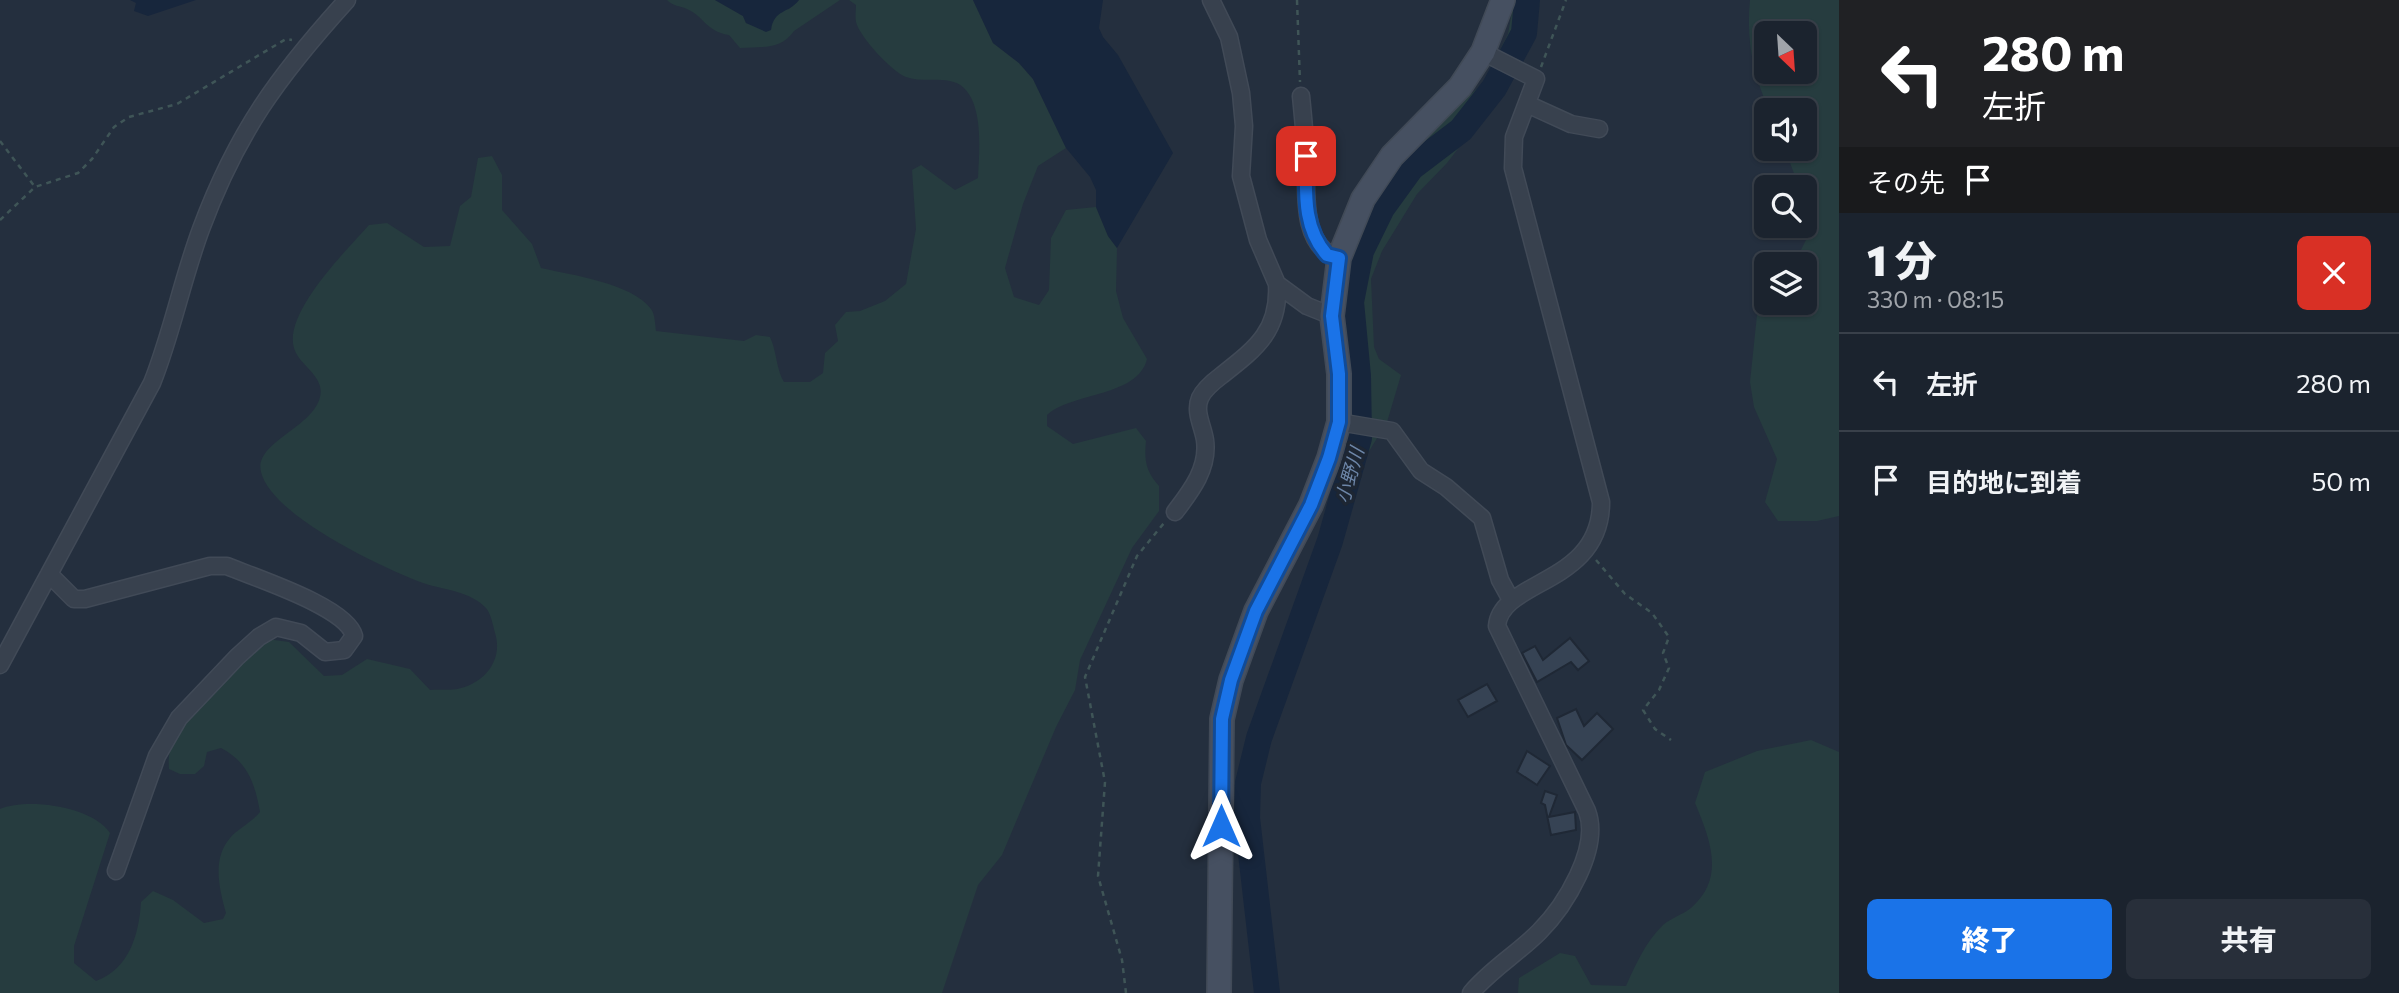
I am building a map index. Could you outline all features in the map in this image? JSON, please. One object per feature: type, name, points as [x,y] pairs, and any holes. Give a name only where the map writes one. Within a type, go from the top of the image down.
[{"type":"main road","points":[[1219,993],[1222,719],[1231,680],[1247,634],[1311,505],[1343,422],[1332,316],[1339,258],[1363,199],[1392,156],[1460,88],[1488,55],[1503,0]]},
{"type":"street","points":[[0,665],[152,383],[167,345],[200,231],[244,131],[273,85],[347,0]]},
{"type":"street","points":[[1175,512],[1195,485],[1202,467],[1205,452],[1197,408],[1200,396],[1253,352],[1263,339],[1274,313],[1276,284],[1258,240],[1241,176],[1244,126],[1241,93],[1229,37],[1211,0]]},
{"type":"street","points":[[1471,993],[1483,978],[1542,929],[1579,875],[1591,831],[1587,811],[1497,626],[1500,612],[1510,600],[1536,587],[1587,550],[1598,528],[1601,502],[1513,168],[1514,137],[1527,104],[1529,76],[1488,55]]},
{"type":"street","points":[[1301,96],[1306,165],[1304,201],[1321,248],[1327,255],[1339,258]]},
{"type":"street","points":[[1527,104],[1571,124],[1599,129]]},
{"type":"street","points":[[1276,284],[1307,306],[1332,316]]},
{"type":"street","points":[[1343,422],[1385,429],[1396,436],[1421,471],[1446,486],[1482,518],[1500,580],[1510,600]]},
{"type":"street","points":[[49,574],[74,599],[85,599],[210,566],[227,566],[333,612],[352,629],[354,636],[344,650],[325,652],[301,633],[276,627],[258,637],[210,683],[179,718],[158,756],[116,871]]},
{"type":"path","points":[[1297,0],[1301,96]]},
{"type":"path","points":[[1529,76],[1566,0]]},
{"type":"path","points":[[0,220],[35,187],[78,173],[92,159],[114,127],[129,117],[177,104],[286,39],[309,41]]},
{"type":"path","points":[[0,141],[35,187]]},
{"type":"path","points":[[1126,993],[1122,960],[1098,876],[1105,782],[1085,677],[1137,556],[1175,512]]},
{"type":"path","points":[[1587,550],[1625,593],[1652,613],[1669,637],[1663,653],[1669,667],[1659,690],[1643,710],[1655,729],[1671,740]]},
{"type":"green space","points":[[667,0],[715,0],[743,16],[746,23],[771,30],[772,19],[779,11],[789,9],[799,0],[840,0],[776,45],[740,48],[729,35],[715,30],[693,12]]},
{"type":"green space","points":[[849,0],[973,0],[993,43],[1019,63],[1033,79],[1066,148],[1038,166],[1023,204],[1005,268],[1014,297],[1039,305],[1049,290],[1051,238],[1066,210],[1096,207],[1108,236],[1117,248],[1116,291],[1123,318],[1147,359],[1141,371],[1131,381],[1058,408],[1047,415],[1047,426],[1073,444],[1136,428],[1146,441],[1147,465],[1159,486],[1159,511],[1132,548],[1080,660],[1075,690],[1056,727],[1002,855],[978,885],[942,993],[0,993],[0,809],[27,804],[60,807],[90,817],[110,833],[74,946],[74,963],[96,981],[107,976],[124,959],[135,938],[141,902],[153,891],[173,900],[204,923],[223,919],[226,913],[219,884],[221,855],[230,838],[260,812],[256,792],[244,767],[221,748],[207,752],[204,766],[195,774],[180,774],[169,769],[170,750],[177,732],[203,696],[267,639],[289,642],[324,676],[342,675],[367,659],[410,669],[430,690],[470,685],[485,674],[495,660],[497,642],[493,623],[488,610],[480,602],[465,594],[405,576],[330,538],[285,505],[269,488],[261,472],[261,461],[266,452],[307,418],[320,397],[321,390],[316,378],[296,353],[293,338],[296,322],[318,285],[369,225],[387,223],[424,247],[450,246],[460,206],[471,197],[478,158],[492,156],[502,175],[502,210],[532,244],[541,268],[600,281],[630,293],[651,309],[656,331],[744,341],[756,335],[770,337],[784,382],[810,382],[823,373],[825,353],[838,341],[835,325],[846,312],[860,311],[885,301],[906,284],[916,229],[912,170],[921,165],[955,190],[978,178],[979,143],[975,107],[964,88],[958,84],[944,80],[913,79],[900,74],[869,44],[858,28],[856,5]]},
{"type":"green space","points":[[1514,0],[1540,0],[1534,39],[1512,79],[1447,163],[1417,194],[1382,251],[1371,279],[1374,347],[1379,359],[1401,375],[1387,422],[1344,492],[1346,432],[1343,305],[1346,275],[1354,247],[1378,194],[1396,168],[1415,145],[1483,83],[1508,34]]},
{"type":"green space","points":[[1750,0],[1839,0],[1839,516],[1817,521],[1778,521],[1765,502],[1777,459],[1754,407],[1750,382],[1757,315],[1817,315],[1817,252],[1800,252],[1807,238],[1817,238],[1817,175],[1795,175],[1789,161],[1817,161],[1817,98],[1765,98],[1759,84],[1817,84],[1817,21],[1754,21],[1754,64],[1749,29]]},
{"type":"green space","points":[[1811,740],[1839,752],[1839,993],[1518,993],[1519,978],[1560,953],[1575,956],[1591,985],[1626,986],[1651,938],[1666,923],[1691,908],[1708,884],[1712,871],[1710,844],[1695,803],[1705,772],[1757,751]]},
{"type":"water","points":[[130,0],[196,0],[148,16],[134,11],[136,3]]},
{"type":"water","points":[[715,0],[799,0],[778,15],[771,30],[766,32],[746,23],[743,16]]},
{"type":"water","points":[[973,0],[1103,0],[1099,28],[1103,37],[1118,55],[1173,153],[1117,248],[1108,236],[1096,207],[1096,190],[1090,177],[1066,148],[1033,79],[1019,63],[993,43]]},
{"type":"building","points":[[1570,638],[1589,661],[1578,670],[1571,662],[1537,682],[1522,653],[1535,646],[1543,660]]},
{"type":"building","points":[[1487,684],[1497,701],[1468,717],[1458,700]]},
{"type":"building","points":[[1576,709],[1584,726],[1597,713],[1613,729],[1582,760],[1566,745],[1557,718]]},
{"type":"building","points":[[1527,751],[1550,766],[1537,785],[1517,772]]},
{"type":"building","points":[[1545,791],[1557,795],[1549,817],[1575,812],[1576,830],[1551,835],[1545,805],[1541,803]]},
{"type":"waterway","name":"小野川","points":[[1267,993],[1247,818],[1248,783],[1259,738],[1330,541],[1359,438],[1358,376],[1351,302],[1361,251],[1382,208],[1411,168],[1461,130],[1494,88],[1524,33],[1527,0]]},
{"type":"route","points":[[1221,826],[1222,719],[1231,680],[1256,611],[1311,505],[1339,422],[1339,374],[1332,316],[1333,290],[1339,258],[1327,255],[1312,229],[1304,201],[1306,156]]}]
